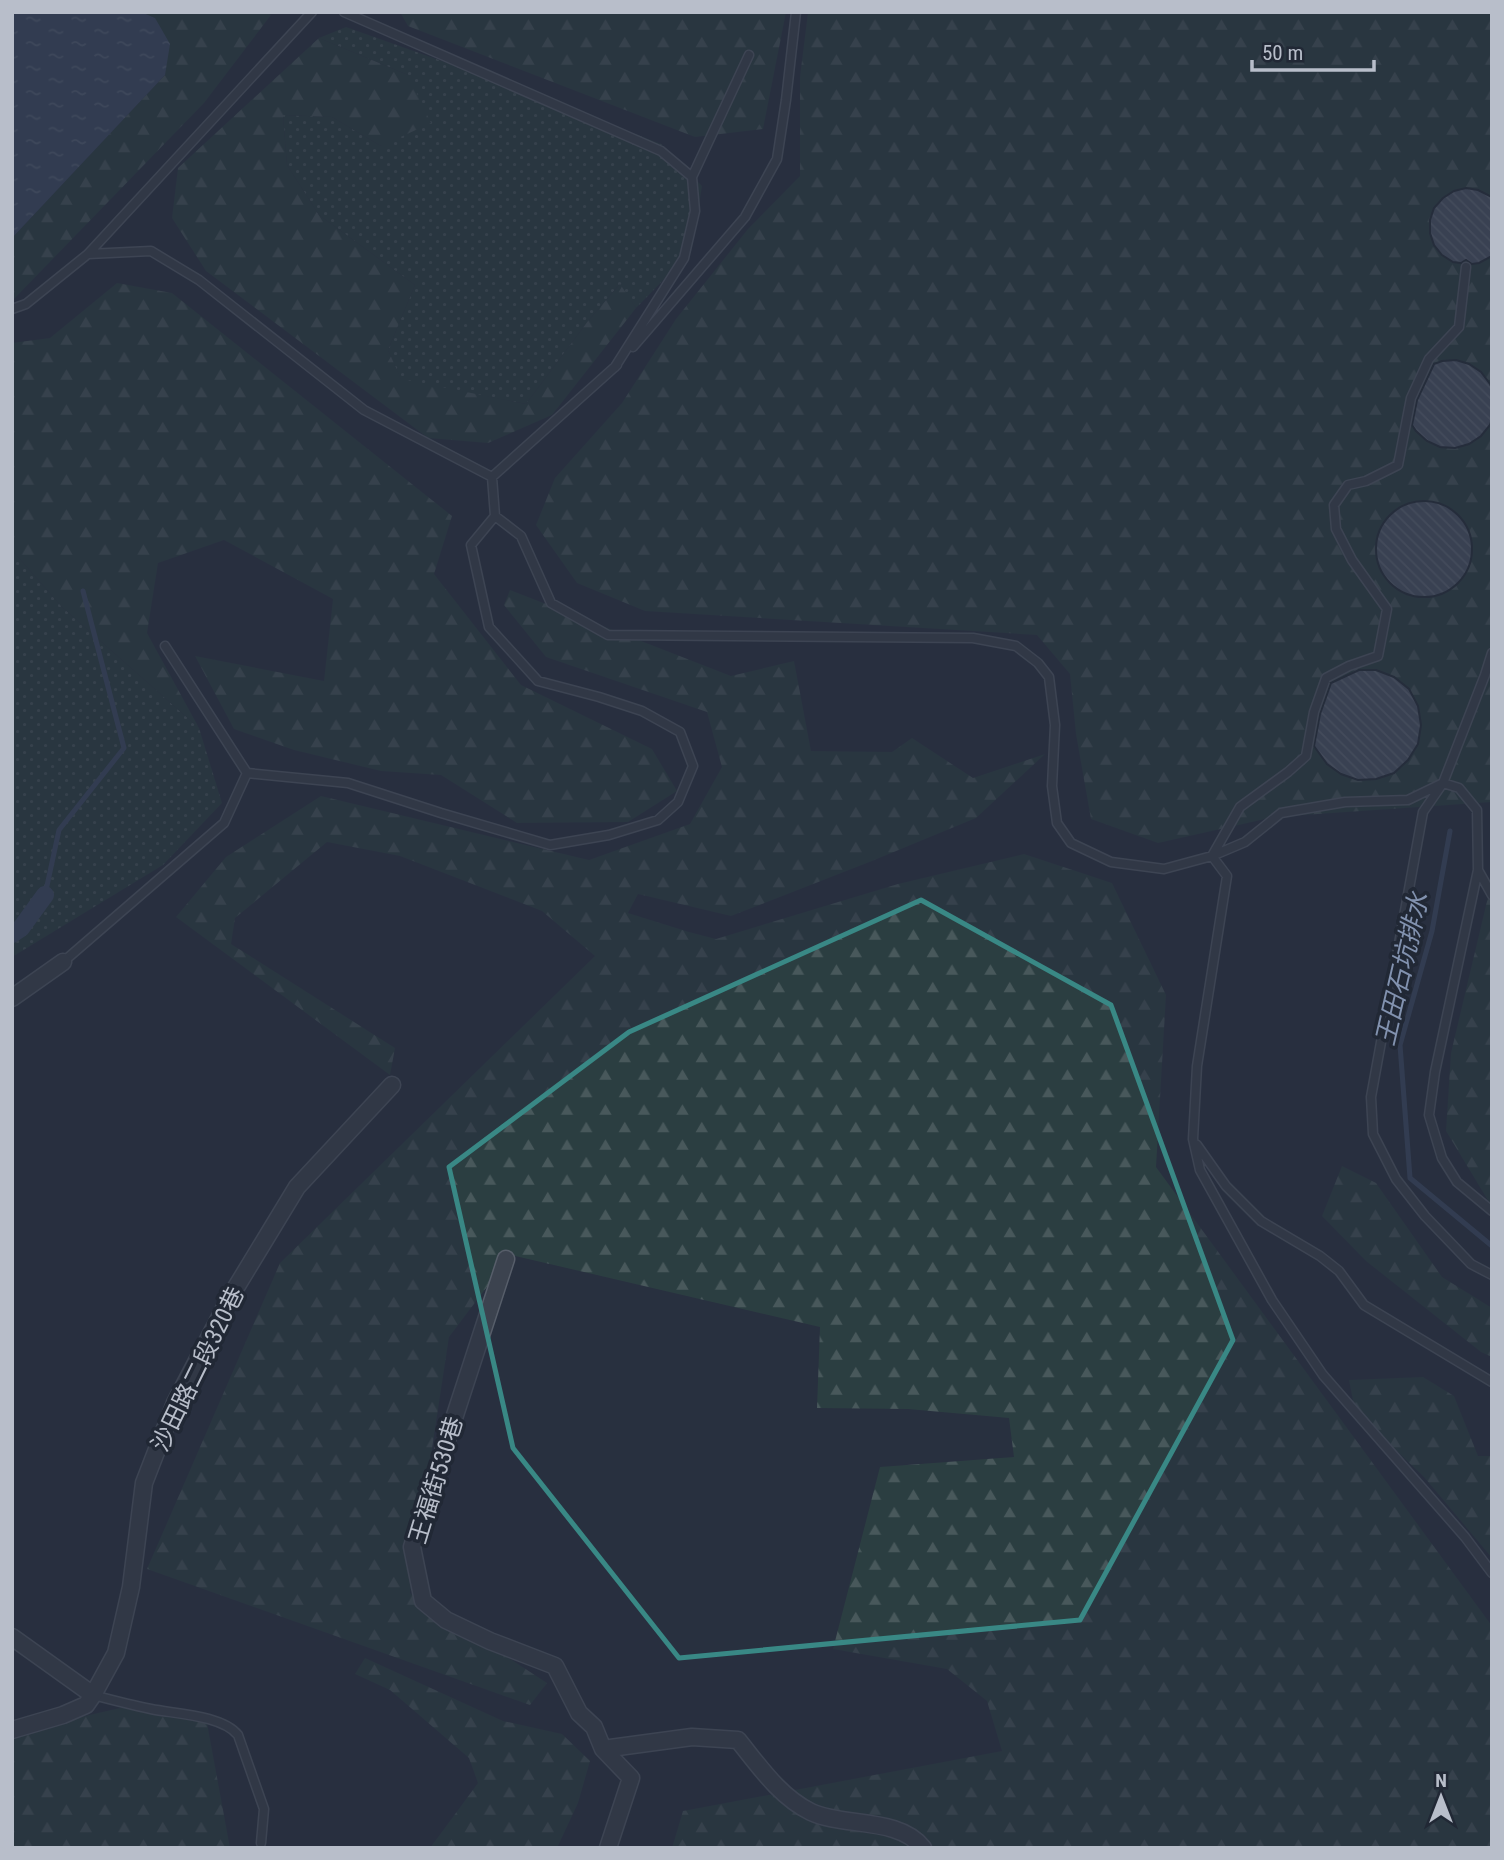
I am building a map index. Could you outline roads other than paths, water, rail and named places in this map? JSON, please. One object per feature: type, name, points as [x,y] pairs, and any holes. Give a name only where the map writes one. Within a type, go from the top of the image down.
[{"type":"street","points":[[12,998],[63,962]]},
{"type":"street","name":"沙田路二段320巷","points":[[12,1730],[63,1715],[86,1705],[93,1695],[116,1653],[131,1587],[144,1482],[175,1403],[232,1294],[297,1187],[392,1085]]},
{"type":"street","name":"王福街530巷","points":[[506,1259],[412,1547],[422,1601],[446,1620],[490,1642],[555,1666],[579,1713],[594,1727],[603,1749],[631,1778],[608,1848]]},
{"type":"street","points":[[12,1637],[93,1695]]},
{"type":"street","points":[[603,1749],[692,1737],[738,1740],[785,1796],[812,1813],[853,1823],[888,1827],[917,1840],[923,1848]]},
{"type":"lane","points":[[12,309],[26,304],[88,254],[312,12]]},
{"type":"lane","points":[[344,12],[661,150],[692,177]]},
{"type":"lane","points":[[492,477],[615,367],[745,217],[776,159],[796,12]]},
{"type":"lane","points":[[615,367],[684,258],[695,211],[692,177],[749,55]]},
{"type":"lane","points":[[88,254],[151,251],[199,280],[364,410],[492,477]]},
{"type":"lane","points":[[1212,856],[1240,807],[1306,756],[1314,712],[1326,678],[1378,656],[1387,609],[1352,560],[1336,529],[1334,505],[1348,485],[1366,481],[1398,465],[1411,398],[1429,359],[1459,327],[1466,267]]},
{"type":"lane","points":[[247,773],[348,783],[550,845],[609,835],[658,820],[678,802],[693,766],[680,732],[642,711],[538,681],[489,627],[471,545],[495,516],[492,477]]},
{"type":"lane","points":[[495,516],[521,536],[551,603],[608,635],[973,638],[1016,646],[1038,663],[1049,677],[1055,725],[1052,786],[1057,823],[1071,843],[1111,862],[1164,869],[1212,856],[1245,842],[1281,813],[1345,802],[1408,800],[1443,783],[1459,788],[1477,810],[1478,870],[1435,1072],[1429,1115],[1442,1158],[1457,1182],[1492,1211]]},
{"type":"lane","points":[[166,646],[247,773]]},
{"type":"lane","points":[[1492,653],[1443,783],[1423,811],[1371,1097],[1373,1134],[1396,1180],[1425,1216],[1471,1264],[1492,1275]]},
{"type":"lane","points":[[63,962],[224,823],[247,773]]},
{"type":"lane","points":[[1212,856],[1227,876],[1197,1066],[1193,1139],[1200,1170],[1272,1300],[1323,1375],[1465,1537],[1492,1573]]},
{"type":"lane","points":[[1478,870],[1492,895]]},
{"type":"lane","points":[[1193,1139],[1226,1186],[1261,1221],[1320,1256],[1339,1271],[1364,1306],[1492,1382]]},
{"type":"lane","points":[[93,1695],[154,1710],[200,1716],[233,1729],[238,1735],[264,1809],[261,1843]]},
{"type":"water","points":[[12,12],[141,12],[155,18],[170,44],[165,75],[12,238]]},
{"type":"waterway","points":[[45,895],[59,830],[124,748],[83,591]]},
{"type":"waterway","name":"王田石坑排水","points":[[1450,831],[1432,931],[1400,1045],[1410,1178],[1492,1246]]},
{"type":"waterway","points":[[12,934],[21,928],[45,895]]}]
